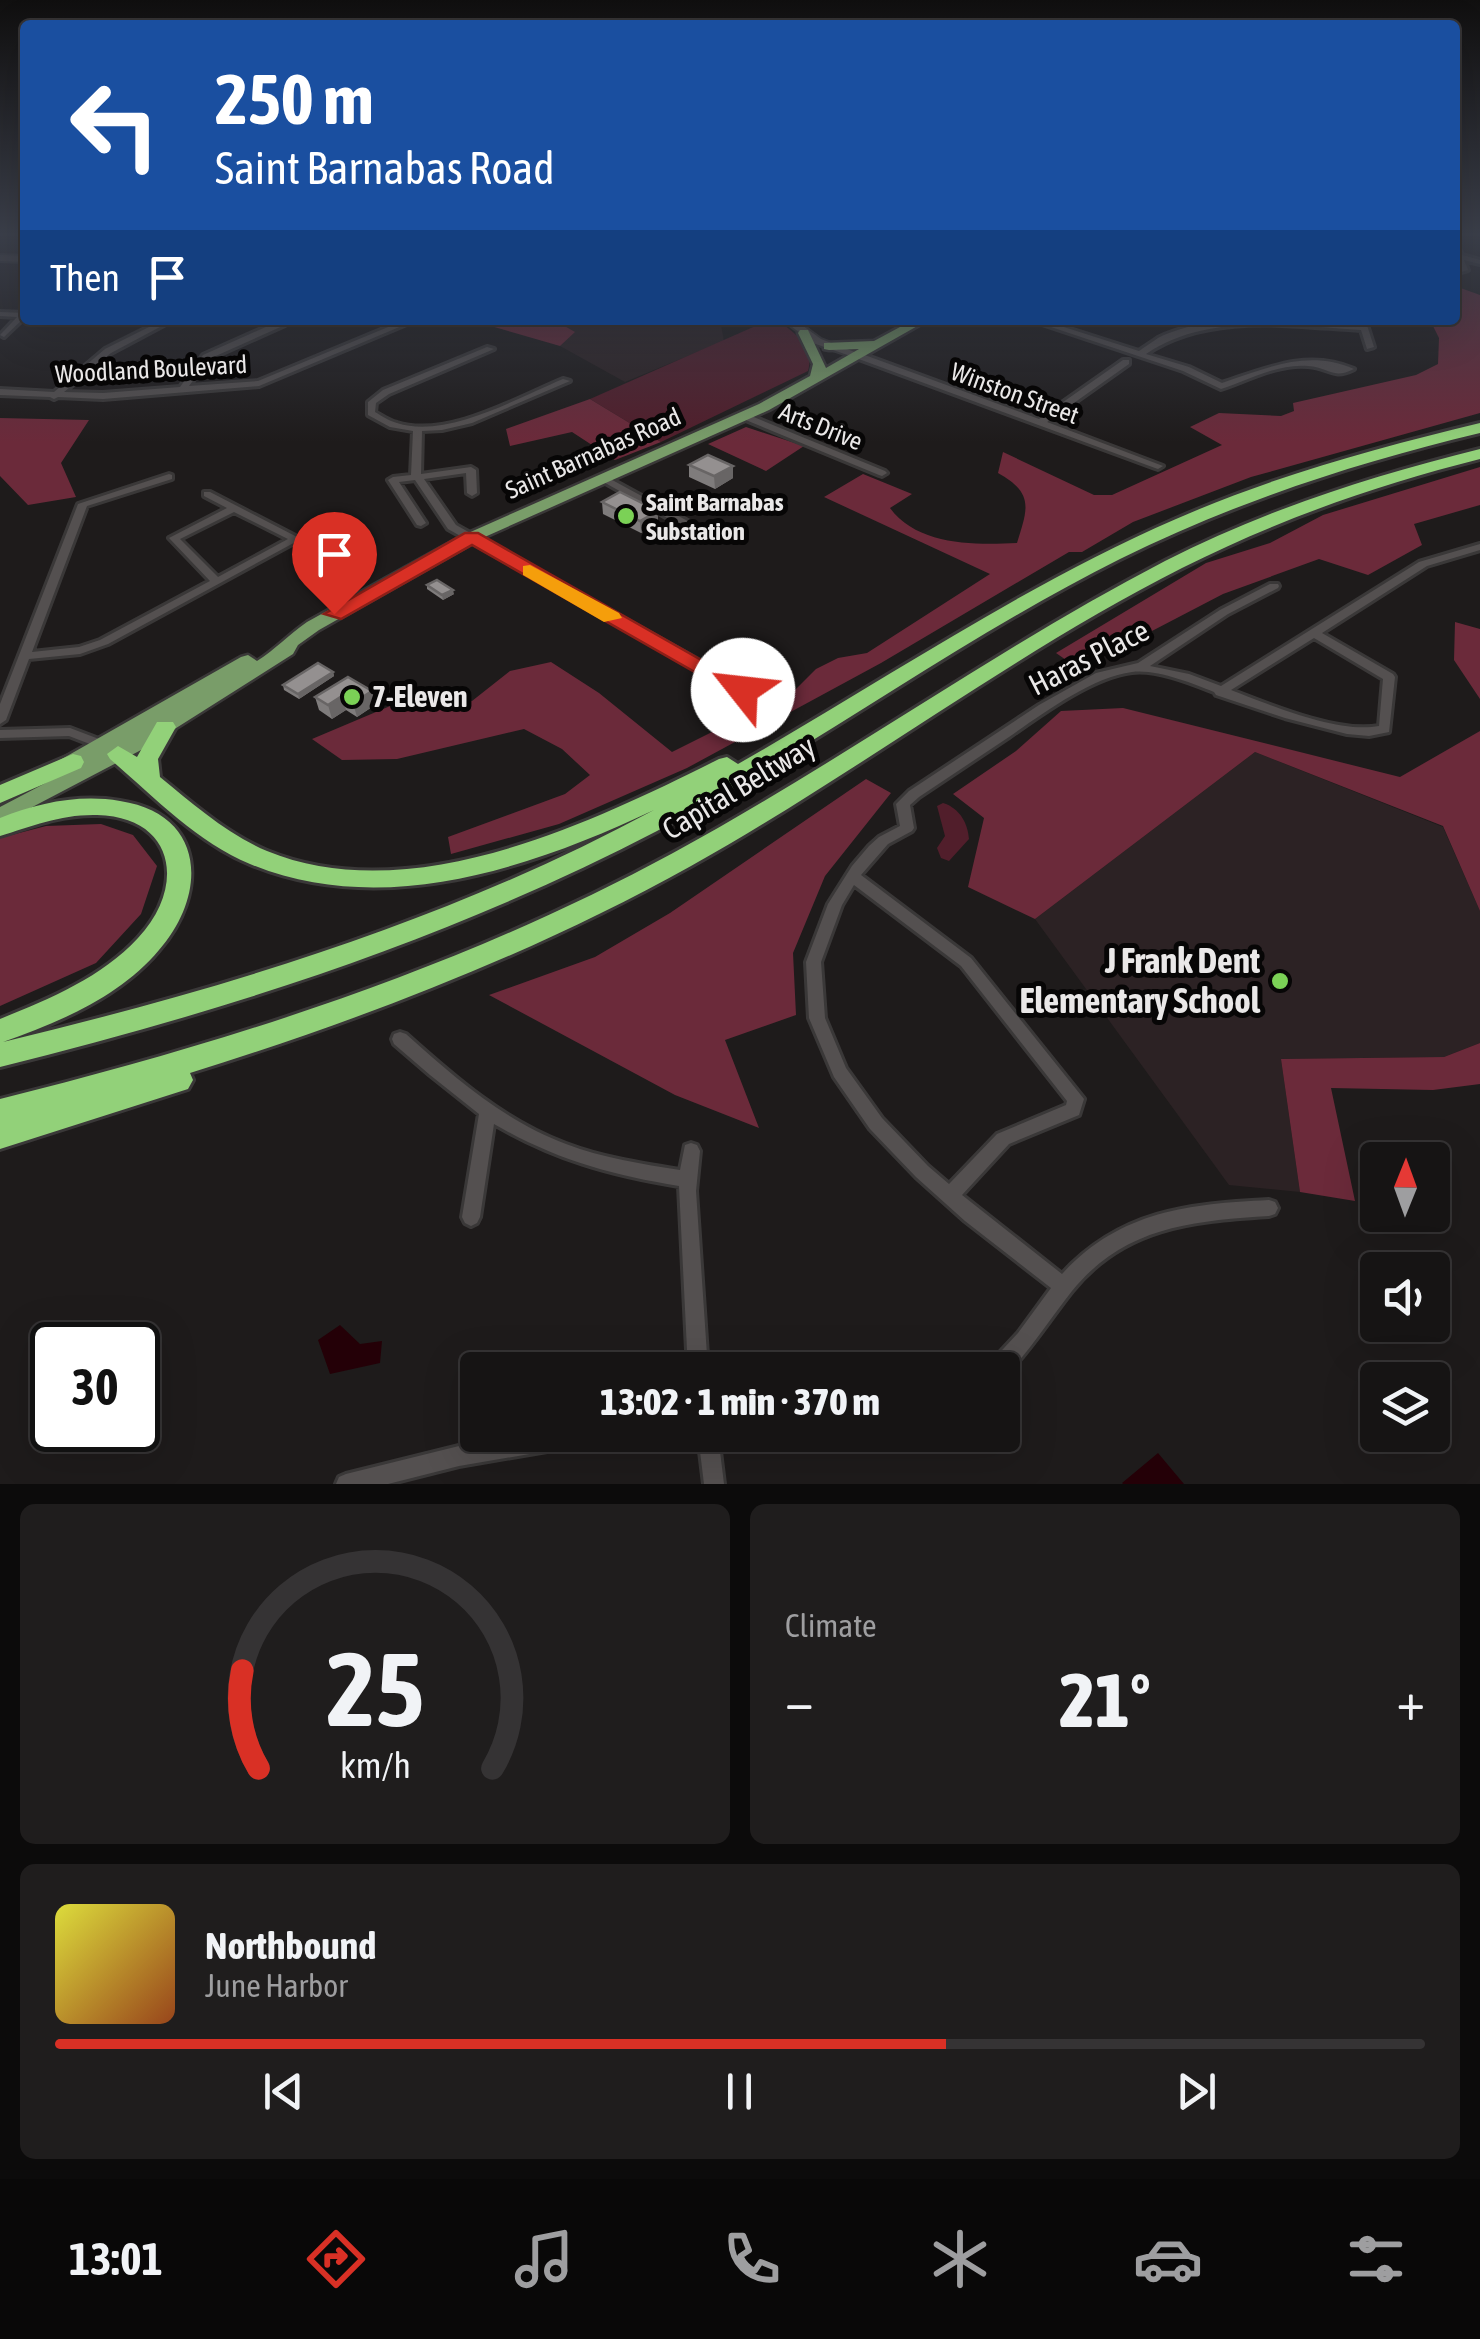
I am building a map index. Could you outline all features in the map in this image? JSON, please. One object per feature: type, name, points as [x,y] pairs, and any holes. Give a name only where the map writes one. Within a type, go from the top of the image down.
[{"type":"highway","name":"Capital Beltway","points":[[0,1055],[255,986],[505,893],[664,816],[1138,544],[1254,493],[1382,452],[1480,428]]},
{"type":"highway","name":"Capital Beltway","points":[[0,1112],[140,1076],[296,1028],[526,937],[736,829],[1170,566],[1326,498],[1480,454]]},
{"type":"highway","points":[[112,750],[226,839],[286,868],[345,878],[434,874],[554,840],[666,794],[1000,621]]},
{"type":"highway","points":[[149,779],[147,759],[165,727]]},
{"type":"highway","points":[[0,797],[73,762]]},
{"type":"highway","points":[[0,826],[56,809],[130,812],[165,831],[181,862],[181,882],[165,924],[128,964],[69,1001],[0,1031]]},
{"type":"highway","points":[[0,1135],[278,1044],[450,975],[526,937]]},
{"type":"main road","points":[[794,325],[829,346],[859,356]]},
{"type":"main road","name":"Saint Barnabas Road","points":[[0,816],[112,750],[276,644],[290,642],[465,534],[744,416],[913,325]]},
{"type":"main road","points":[[804,333],[820,364],[816,379]]},
{"type":"main road","points":[[829,346],[881,344]]},
{"type":"main road","name":"Saint Barnabas Road","points":[[73,762],[165,727],[250,676],[288,650],[290,642]]},
{"type":"street","points":[[4,335],[20,319]]},
{"type":"street","points":[[54,396],[108,351],[158,325]]},
{"type":"street","points":[[181,391],[206,357],[278,325]]},
{"type":"street","name":"Woodland Boulevard","points":[[0,392],[54,396],[181,391],[281,376],[400,325]]},
{"type":"street","points":[[1050,325],[1221,386],[1286,364],[1310,363]]},
{"type":"street","points":[[1140,354],[1174,335],[1239,325]]},
{"type":"street","points":[[1363,325],[1370,347]]},
{"type":"street","points":[[490,349],[386,392],[370,406],[372,413],[389,424],[418,428],[454,424],[566,381]]},
{"type":"street","name":"Winston Street","points":[[859,356],[1158,466]]},
{"type":"street","points":[[1040,424],[1126,362]]},
{"type":"street","name":"Arts Drive","points":[[744,416],[882,473]]},
{"type":"street","points":[[418,428],[416,475],[440,515],[465,534],[743,690]]},
{"type":"street","points":[[421,523],[393,480],[470,470],[472,493]]},
{"type":"street","points":[[0,720],[84,504],[169,477]]},
{"type":"street","points":[[603,478],[691,527]]},
{"type":"street","points":[[24,656],[80,650],[104,642],[296,539],[207,494]]},
{"type":"street","points":[[217,582],[174,538],[232,509]]},
{"type":"street","points":[[1220,692],[1423,564],[1480,547]]},
{"type":"street","name":"Haras Place","points":[[853,876],[878,844],[907,828],[903,807],[914,794],[1100,676],[1138,668],[1224,612],[1274,586]]},
{"type":"street","points":[[1138,668],[1180,676],[1220,692],[1356,731],[1384,729],[1389,677],[1313,632]]},
{"type":"street","points":[[0,734],[70,732],[112,750]]},
{"type":"street","points":[[952,1194],[1003,1139],[1073,1110],[1076,1099],[966,962],[853,876],[828,916],[818,947],[815,985],[825,1043],[860,1108],[952,1194],[1064,1287]]},
{"type":"street","points":[[400,1039],[486,1114],[574,1157],[688,1179]]},
{"type":"street","points":[[471,1217],[486,1114]]},
{"type":"street","points":[[692,1150],[688,1179],[697,1352]]},
{"type":"street","points":[[1014,1352],[1038,1326],[1064,1287],[1111,1241],[1144,1226],[1204,1212],[1270,1208]]},
{"type":"street","points":[[346,1484],[482,1452]]},
{"type":"street","points":[[710,1452],[714,1484]]},
{"type":"shaded area","points":[[1460,303],[1480,303],[1480,413],[1251,477],[1133,522],[1082,552],[1069,552],[881,663],[687,768],[559,824],[451,854],[448,837],[565,794],[590,775],[562,749],[524,729],[397,759],[342,760],[312,739],[428,690],[472,701],[510,671],[551,662],[599,693],[672,752],[794,691],[816,669],[838,658],[867,653],[990,574],[824,497],[863,474],[912,494],[890,508],[916,530],[966,543],[1017,543],[1025,502],[1018,487],[998,473],[1003,452],[1094,495],[1112,495],[1222,445],[1190,427],[1219,413],[1281,416],[1294,411],[1293,403],[1416,375],[1438,364],[1439,338],[1432,325],[1460,325]]},
{"type":"shaded area","points":[[487,325],[563,325],[575,332],[560,346]]},
{"type":"shaded area","points":[[561,325],[721,325],[724,341],[625,382],[560,346],[574,332]]},
{"type":"shaded area","points":[[758,325],[784,325],[809,355],[808,371],[661,442],[590,399]]},
{"type":"shaded area","points":[[590,399],[661,442],[615,460],[572,432],[510,446],[506,429]]},
{"type":"shaded area","points":[[0,418],[89,420],[61,463],[76,497],[28,505],[0,476]]},
{"type":"shaded area","points":[[746,427],[804,446],[766,471],[708,444]]},
{"type":"shaded area","points":[[1480,467],[1480,505],[1414,524],[1422,545],[1368,575],[1319,559],[1223,594],[1079,669],[1056,653],[1206,563],[1270,543],[1323,515]]},
{"type":"shaded area","points":[[1455,622],[1480,629],[1480,699],[1454,660]]},
{"type":"shaded area","points":[[1123,708],[1400,777],[1480,731],[1480,911],[1443,826],[1255,752],[1035,919],[968,887],[984,818],[953,794],[1016,751],[1061,711]]},
{"type":"shaded area","name":"J Frank Dent Elementary School","points":[[1255,752],[1443,827],[1480,911],[1480,1043],[1444,1057],[1281,1059],[1300,1192],[1229,1185],[1035,919]]},
{"type":"shaded area","points":[[866,779],[891,793],[825,876],[793,953],[796,1015],[725,1040],[759,1128],[675,1095],[489,995],[595,957],[670,913]]},
{"type":"shaded area","points":[[943,803],[962,817],[969,839],[949,861],[941,858],[937,848],[945,836],[937,806]]},
{"type":"shaded area","points":[[101,824],[133,835],[157,866],[141,914],[96,963],[0,1006],[0,838],[46,826]]},
{"type":"shaded area","points":[[1480,1043],[1480,1084],[1433,1090],[1331,1088],[1355,1201],[1300,1192],[1281,1059],[1444,1057]]},
{"type":"shaded area","points":[[340,1325],[360,1344],[382,1341],[380,1363],[330,1374],[318,1340]]},
{"type":"shaded area","points":[[1158,1453],[1184,1484],[1122,1483]]},
{"type":"building","points":[[708,455],[733,466],[714,476],[689,465]]},
{"type":"building","points":[[620,492],[658,511],[640,521],[602,502]]},
{"type":"building","points":[[437,580],[453,590],[442,595],[427,585]]},
{"type":"building","points":[[318,663],[333,672],[298,694],[283,685]]},
{"type":"building","points":[[348,677],[372,691],[353,703],[342,696],[328,705],[315,697]]},
{"type":"slow traffic","points":[[530,570],[611,618]]},
{"type":"place","name":"Saint Barnabas Substation","points":[[626,516]]},
{"type":"place","name":"7-Eleven","points":[[352,697]]},
{"type":"place","name":"J Frank Dent Elementary School","points":[[1280,981]]},
{"type":"route","points":[[334,614],[472,537],[743,690]]}]
